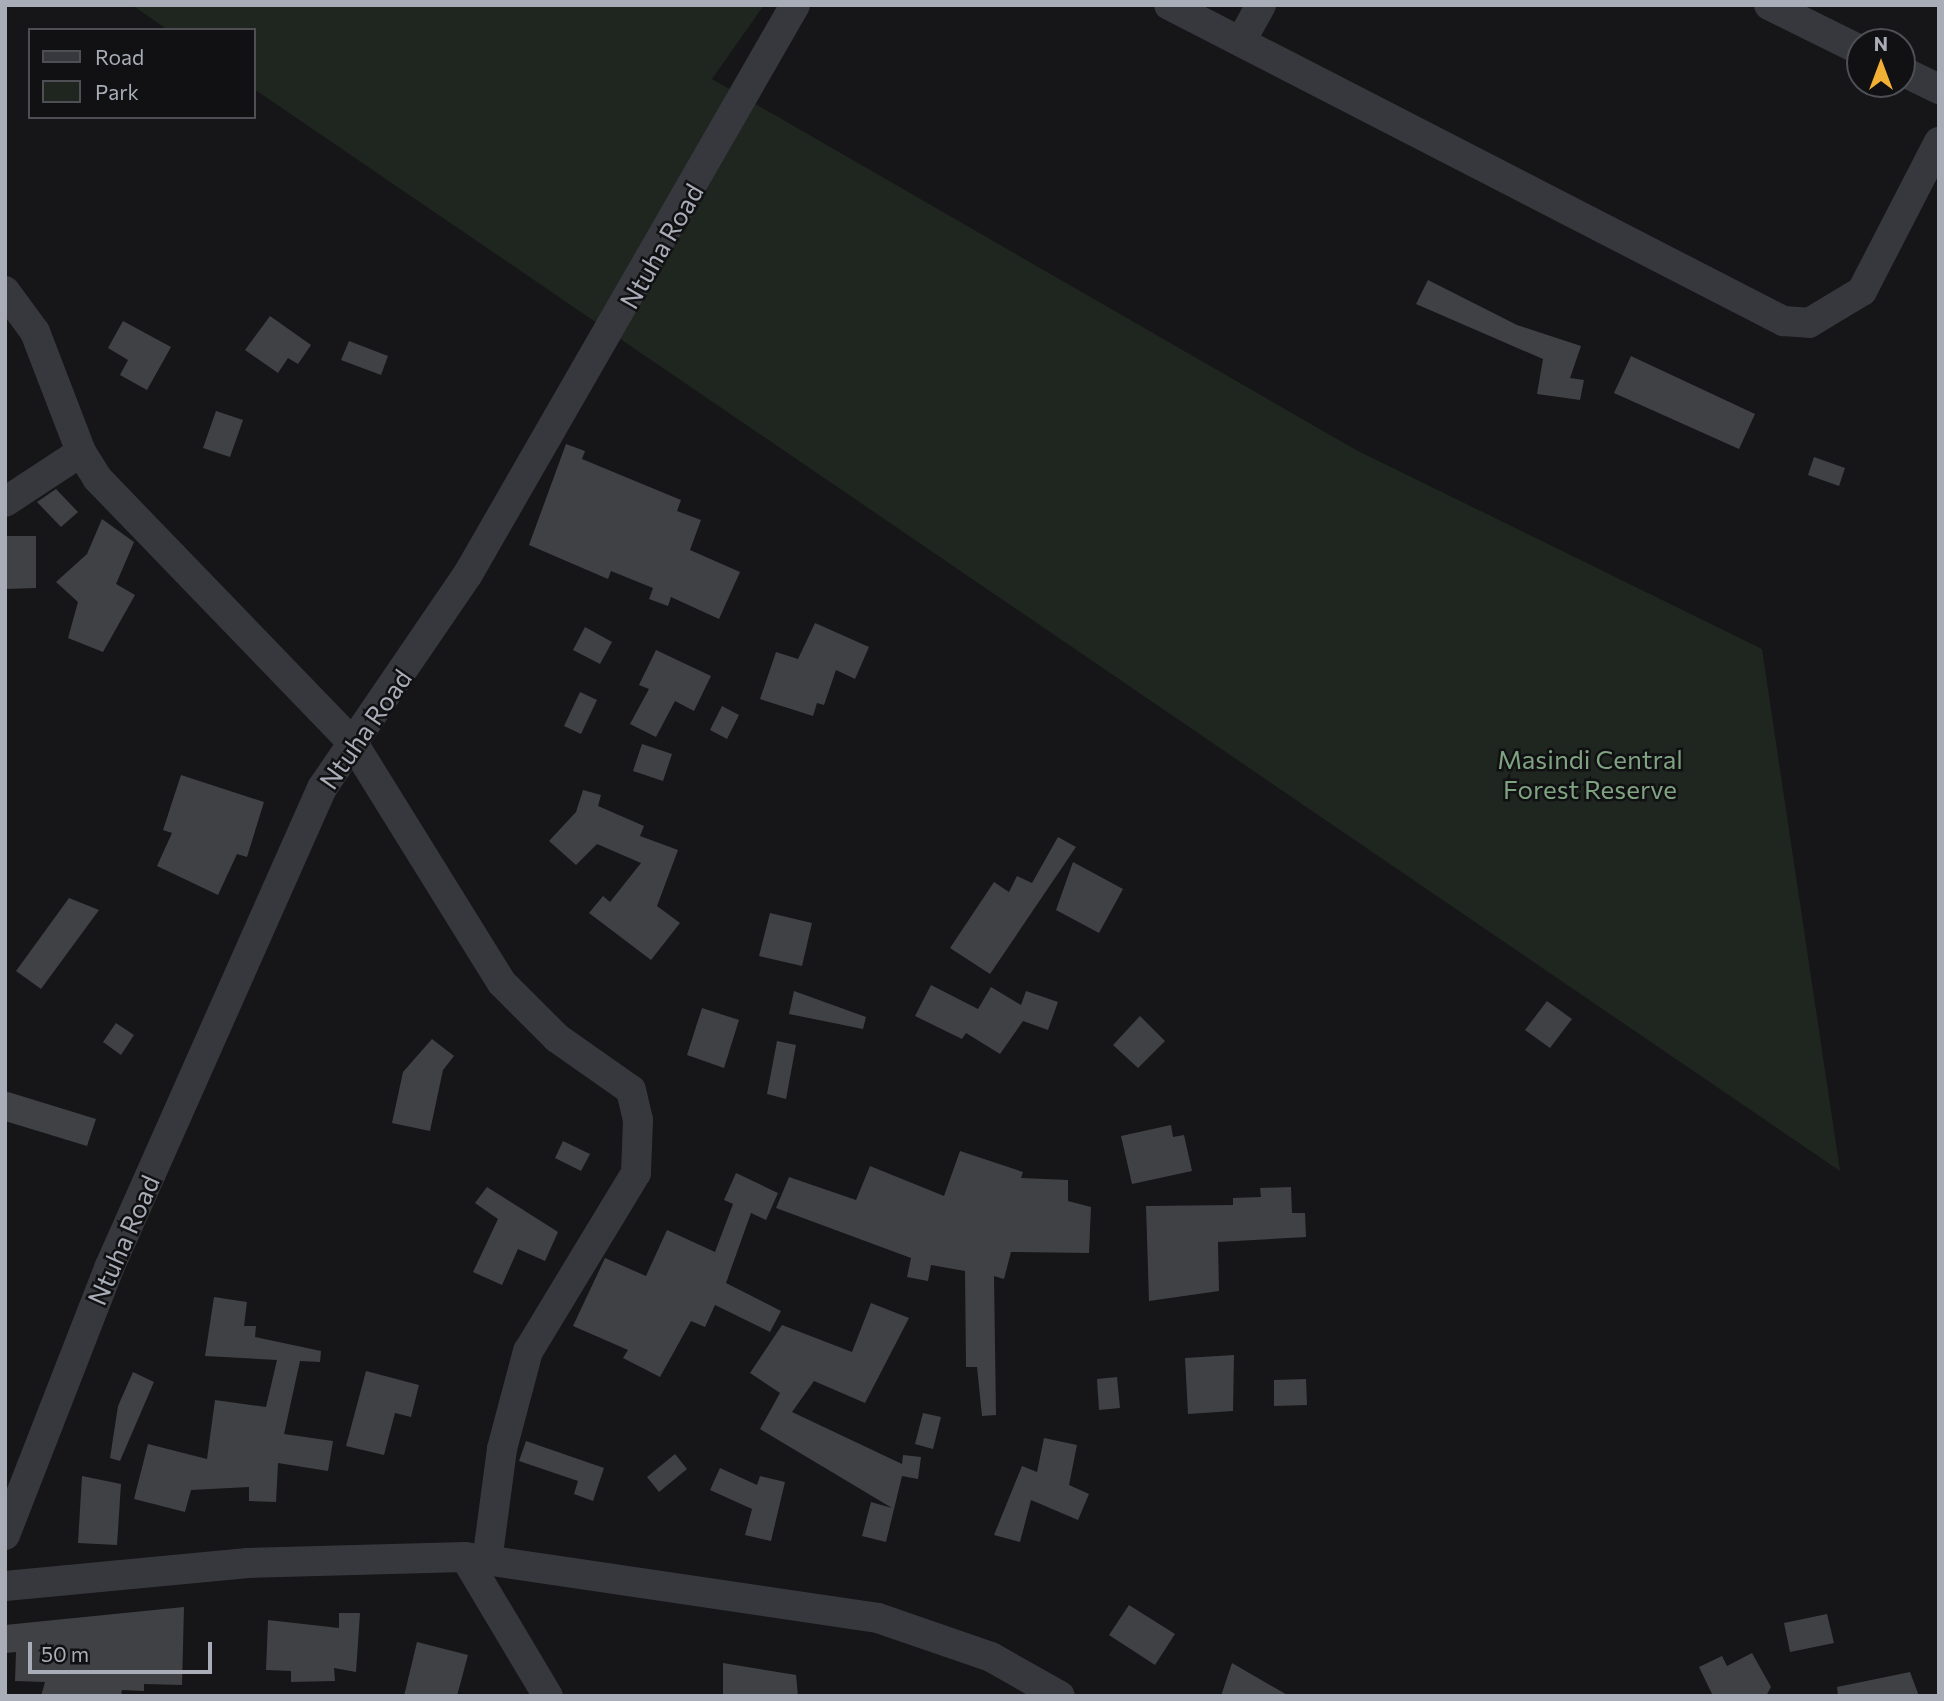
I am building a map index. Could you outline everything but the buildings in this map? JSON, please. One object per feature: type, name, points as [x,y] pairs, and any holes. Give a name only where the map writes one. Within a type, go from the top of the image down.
[{"type":"street","name":"Ntuha Road","points":[[5,1535],[109,1268],[307,817],[353,743],[481,552],[795,5]]},
{"type":"street","points":[[1170,5],[1783,321],[1822,319],[1862,291],[1939,142]]},
{"type":"street","points":[[1241,41],[1261,5]]},
{"type":"street","points":[[1776,7],[1846,43]]},
{"type":"street","points":[[1916,78],[1939,89]]},
{"type":"street","points":[[5,291],[35,332],[80,452],[121,503],[353,743],[502,982],[556,1038],[624,1082],[636,1105],[639,1153],[627,1193],[528,1351],[476,1559],[548,1696]]},
{"type":"street","points":[[5,502],[80,452]]},
{"type":"street","points":[[5,1587],[248,1563],[476,1559],[878,1618],[991,1657],[1060,1696]]},
{"type":"green space","name":"Masindi Central Forest Reserve","points":[[132,5],[764,5],[712,79],[1356,450],[1762,649],[1840,1171],[256,90],[256,28],[165,28]]}]
